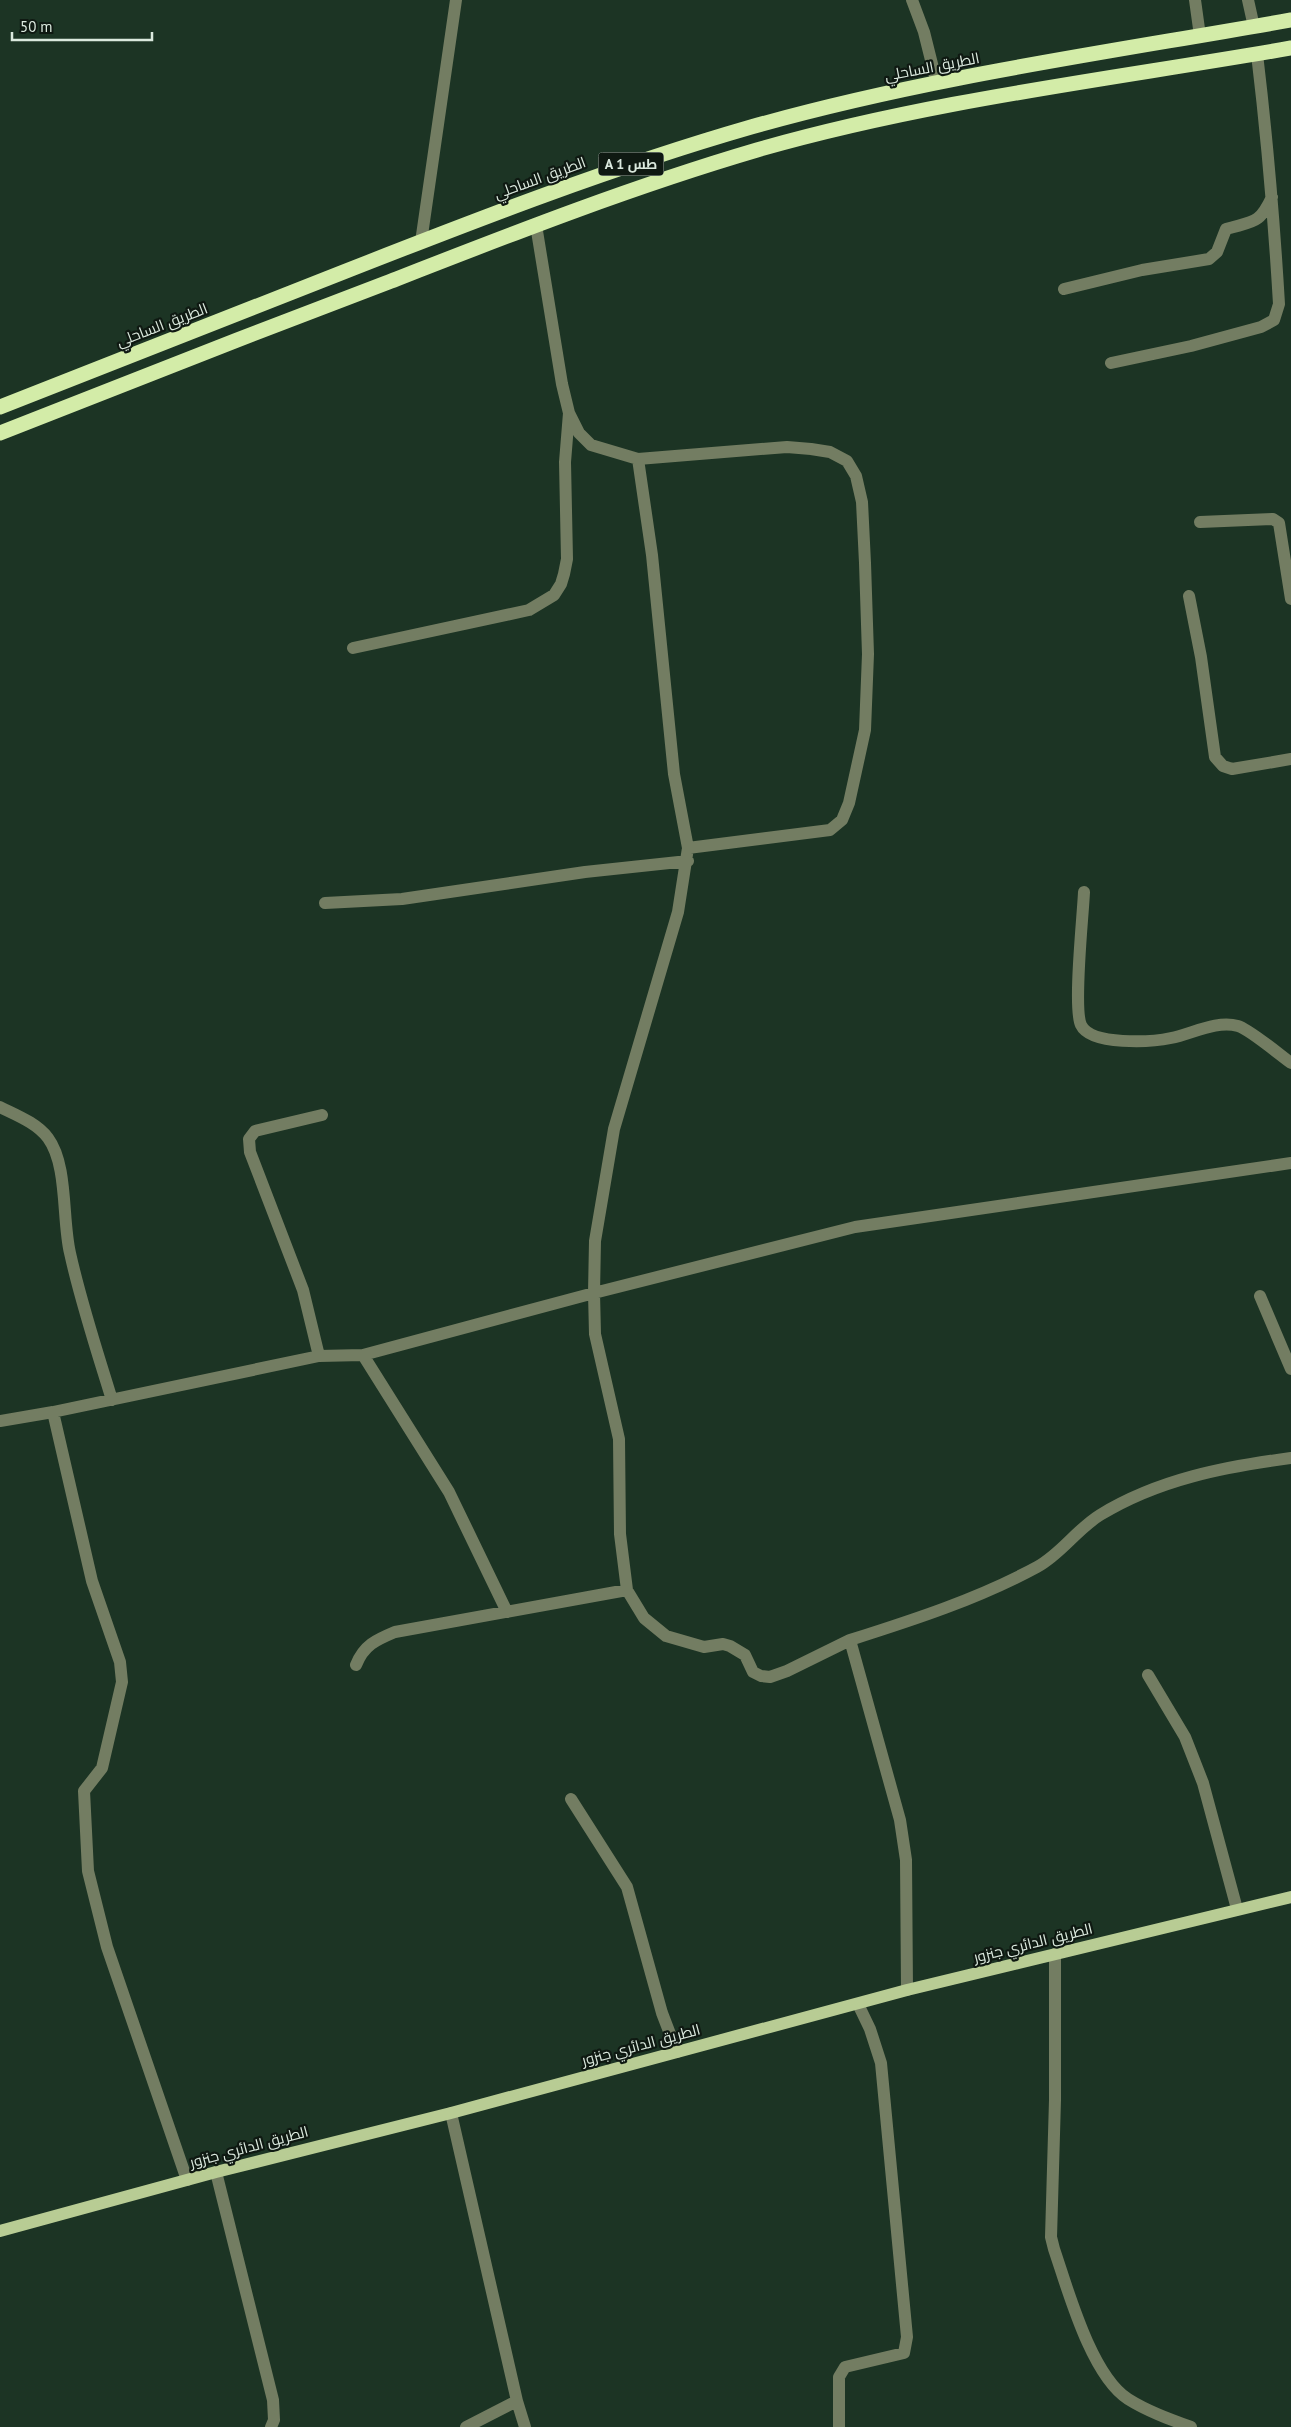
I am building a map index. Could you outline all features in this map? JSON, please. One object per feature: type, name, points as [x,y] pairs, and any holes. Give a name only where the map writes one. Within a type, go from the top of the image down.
[{"type":"highway","name":"الطريق الساحلي","points":[[0,407],[421,242],[642,160],[753,127],[847,102],[1291,20]]},
{"type":"highway","name":"A 1 طس","points":[[0,433],[536,225],[647,185],[748,153],[865,122],[974,101],[1291,48]]},
{"type":"main road","name":"الطريق الدائري جنزور","points":[[0,2231],[216,2172],[451,2113],[908,1990],[1291,1896]]},
{"type":"street","points":[[421,242],[456,0]]},
{"type":"street","points":[[912,0],[924,32],[937,84]]},
{"type":"street","points":[[1195,0],[1200,36]]},
{"type":"street","points":[[1248,0],[1254,27]]},
{"type":"street","points":[[1111,363],[1238,334],[1261,327],[1274,320],[1279,304],[1272,197],[1257,54]]},
{"type":"street","points":[[1064,289],[1142,270],[1208,259],[1217,252],[1226,229],[1257,220],[1266,211],[1272,197]]},
{"type":"street","points":[[536,225],[562,384],[569,413],[579,434],[591,445],[638,459],[787,448],[830,452],[846,461],[856,476],[862,502],[868,654],[866,730],[855,781],[842,820],[830,830],[688,848]]},
{"type":"street","points":[[353,648],[530,610],[554,595],[561,584],[566,558],[565,462],[569,413]]},
{"type":"street","points":[[638,459],[652,555],[674,774],[688,848],[688,861],[678,912],[614,1129],[595,1241],[594,1293],[595,1334],[619,1439],[620,1534],[627,1590],[644,1618],[666,1636],[704,1647],[723,1644],[730,1646],[745,1655],[753,1672],[761,1676],[770,1677],[787,1671],[850,1640],[991,1590],[1038,1566],[1058,1553],[1082,1527],[1100,1515],[1123,1502],[1160,1486],[1191,1475],[1291,1458]]},
{"type":"street","points":[[1200,522],[1274,519],[1280,523],[1291,599]]},
{"type":"street","points":[[1189,596],[1201,658],[1215,757],[1223,766],[1232,768],[1291,759]]},
{"type":"street","points":[[325,903],[402,899],[575,873],[688,861]]},
{"type":"street","points":[[1084,892],[1078,997],[1081,1026],[1088,1034],[1112,1040],[1142,1041],[1171,1038],[1225,1025],[1240,1026],[1291,1063]]},
{"type":"street","points":[[0,1107],[29,1121],[48,1138],[60,1164],[63,1216],[69,1251],[83,1308],[112,1400]]},
{"type":"street","points":[[319,1356],[303,1290],[250,1152],[249,1139],[255,1131],[322,1115]]},
{"type":"street","points":[[0,1421],[112,1400],[319,1356],[363,1355],[594,1293],[855,1227],[1291,1163]]},
{"type":"street","points":[[1260,1296],[1291,1369]]},
{"type":"street","points":[[363,1355],[449,1492],[507,1612]]},
{"type":"street","points":[[53,1412],[92,1581],[117,1649],[122,1682],[102,1768],[84,1791],[88,1871],[106,1947],[187,2180]]},
{"type":"street","points":[[356,1665],[362,1651],[380,1638],[395,1632],[627,1590]]},
{"type":"street","points":[[850,1640],[900,1820],[906,1860],[908,1990]]},
{"type":"street","points":[[1148,1675],[1185,1737],[1203,1783],[1238,1909]]},
{"type":"street","points":[[571,1798],[628,1887],[662,2013],[677,2052]]},
{"type":"street","points":[[1055,1954],[1055,2100],[1051,2237],[1054,2249],[1082,2331],[1106,2375],[1126,2398],[1158,2414],[1191,2427]]},
{"type":"street","points":[[839,2427],[839,2377],[845,2367],[904,2353],[907,2337],[881,2063],[870,2029],[858,2004]]},
{"type":"street","points":[[451,2113],[517,2402],[525,2427]]},
{"type":"street","points":[[216,2172],[273,2400],[274,2420],[271,2427]]},
{"type":"street","points":[[466,2427],[517,2402]]}]
